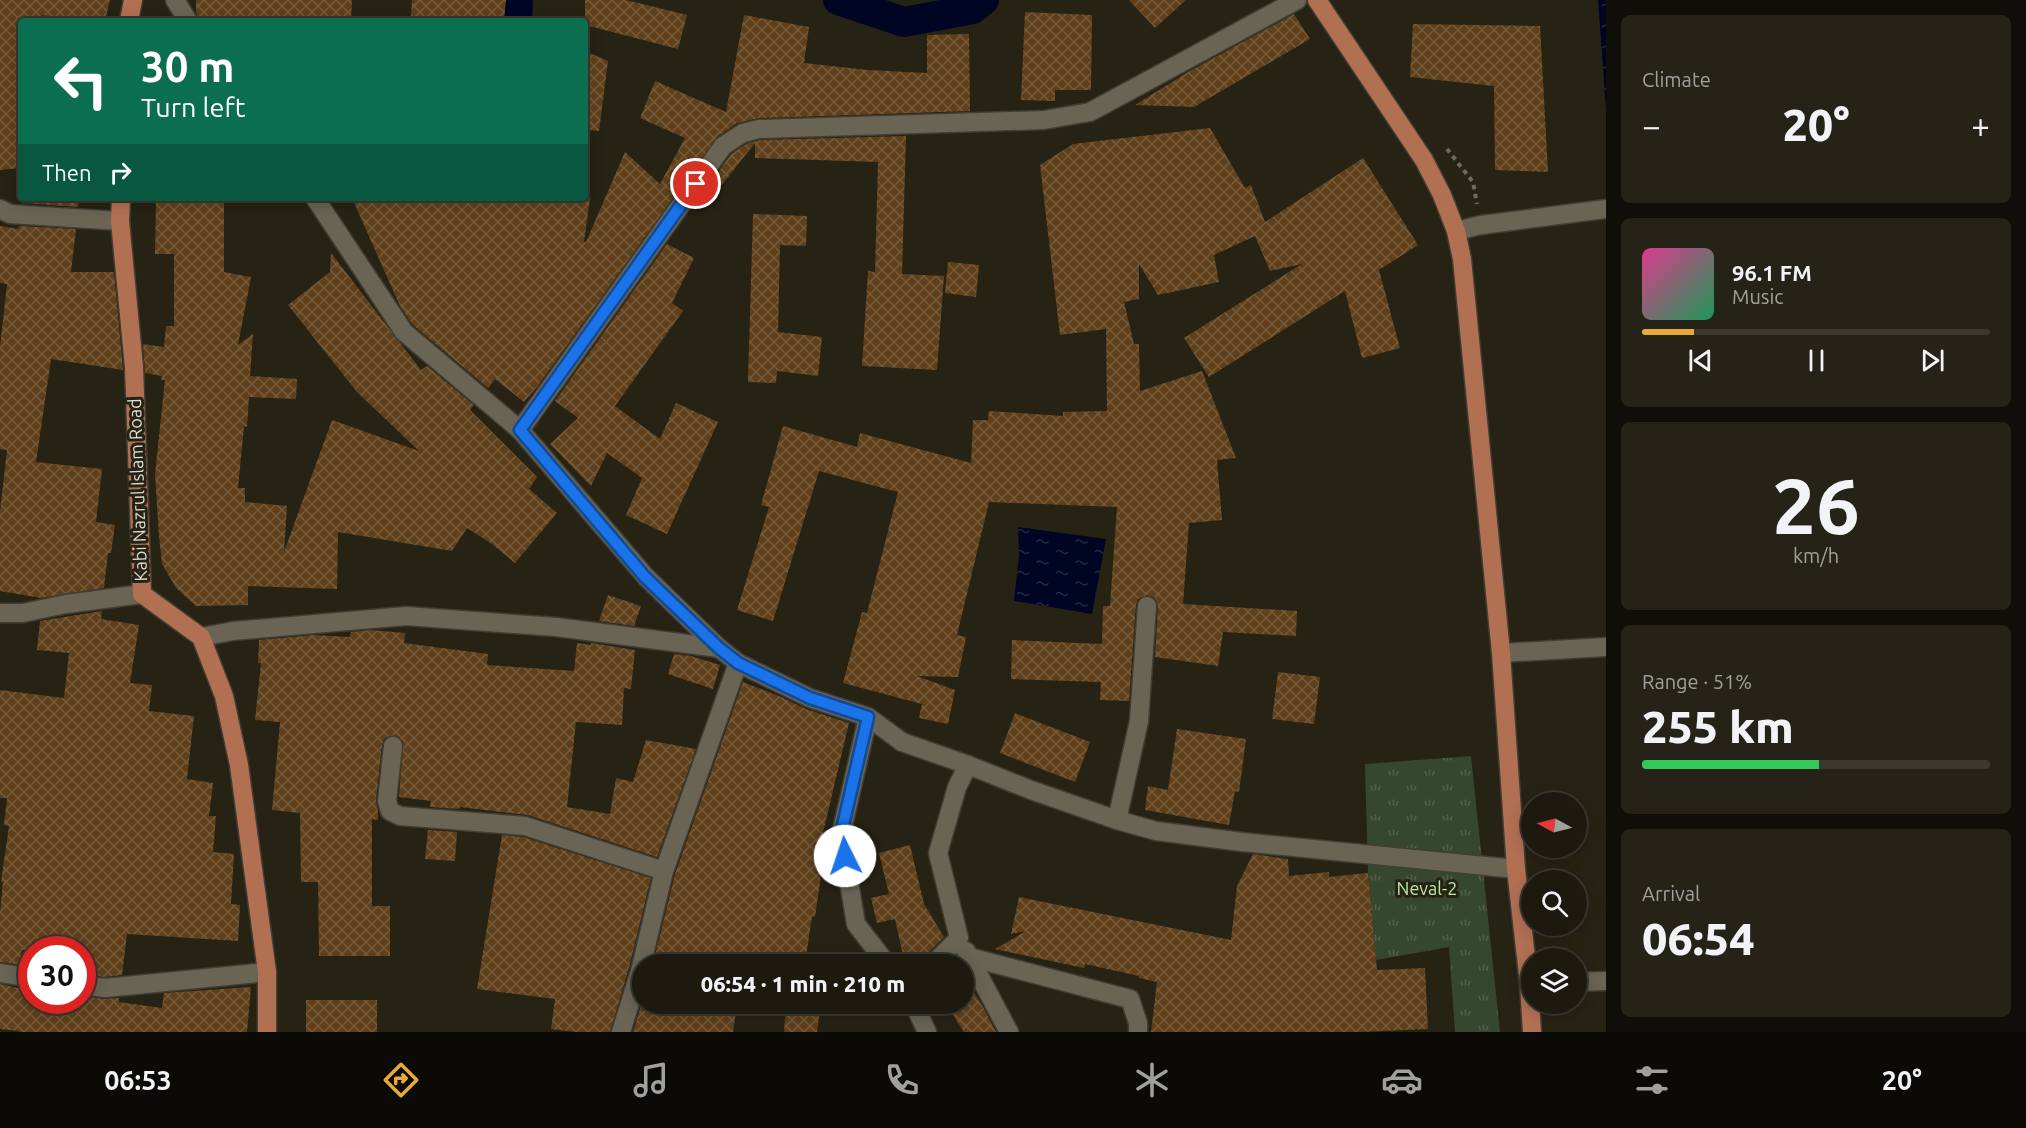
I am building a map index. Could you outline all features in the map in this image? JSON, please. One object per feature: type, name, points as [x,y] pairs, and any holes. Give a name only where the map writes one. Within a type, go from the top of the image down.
[{"type":"main road","points":[[130,18],[133,0]]},
{"type":"main road","points":[[1317,0],[1424,160],[1442,195],[1456,231],[1462,258],[1501,652],[1516,869],[1526,948]]},
{"type":"main road","name":"Kabi Nazrul Islam Road","points":[[121,201],[120,220],[134,367],[142,594],[201,637]]},
{"type":"main road","points":[[201,637],[224,696],[239,765],[267,972],[267,1032]]},
{"type":"main road","points":[[1531,1014],[1532,1032]]},
{"type":"street","points":[[175,0],[186,18]]},
{"type":"street","points":[[520,430],[723,146],[743,133],[759,129],[1044,120],[1090,112],[1297,0]]},
{"type":"street","points":[[317,201],[404,332],[520,430],[645,577],[719,648],[738,663],[810,698],[868,717],[902,742],[1031,790],[1156,831],[1223,840],[1516,869]]},
{"type":"street","points":[[0,209],[10,214],[120,220]]},
{"type":"street","points":[[1456,231],[1481,225],[1606,209]]},
{"type":"street","points":[[0,613],[23,613],[66,604],[142,594]]},
{"type":"street","points":[[1118,820],[1139,722],[1147,606]]},
{"type":"street","points":[[201,637],[233,631],[406,616],[556,627],[719,648]]},
{"type":"street","points":[[1501,652],[1606,647]]},
{"type":"street","points":[[621,1032],[640,971],[664,872],[738,663]]},
{"type":"street","points":[[868,717],[841,834],[856,924],[879,954]]},
{"type":"street","points":[[393,746],[387,801],[390,811],[400,816],[525,826],[664,872]]},
{"type":"street","points":[[967,954],[959,938],[938,853],[957,787],[968,765]]},
{"type":"street","points":[[943,954],[959,938]]},
{"type":"street","points":[[974,958],[1130,999],[1138,1023],[1138,1032]]},
{"type":"street","points":[[974,966],[1009,1032]]},
{"type":"street","points":[[96,987],[105,988],[267,972]]},
{"type":"street","points":[[0,973],[18,976]]},
{"type":"street","points":[[1587,982],[1606,981]]},
{"type":"street","points":[[919,1014],[927,1032]]},
{"type":"green space","name":"Neval-2","points":[[1471,756],[1500,1032],[1455,1032],[1449,947],[1376,960],[1368,873],[1365,764]]},
{"type":"water","points":[[1598,0],[1606,0],[1606,109]]},
{"type":"water","points":[[1018,527],[1106,539],[1092,614],[1014,601],[1019,555]]},
{"type":"building","points":[[0,0],[110,0],[106,18],[57,18],[42,15],[42,18],[18,18],[18,168],[0,170]]},
{"type":"building","points":[[196,0],[352,0],[351,18],[198,18]]},
{"type":"building","points":[[412,0],[506,0],[504,18],[411,16]]},
{"type":"building","points":[[585,0],[626,0],[687,15],[678,49],[588,26],[588,18],[585,18]]},
{"type":"building","points":[[1129,0],[1186,0],[1155,28]]},
{"type":"building","points":[[1025,12],[1092,15],[1091,90],[1055,90],[1055,101],[1021,100]]},
{"type":"building","points":[[1294,14],[1310,39],[1194,107],[1135,105],[1188,72]]},
{"type":"building","points":[[744,15],[809,27],[804,63],[868,70],[927,73],[927,35],[969,34],[970,111],[759,118],[737,123],[717,137],[524,402],[495,379],[488,388],[412,324],[400,306],[353,201],[588,201],[590,198],[584,242],[586,242],[625,152],[660,184],[685,138],[640,118],[655,81],[726,112]]},
{"type":"building","points":[[1413,24],[1540,26],[1548,172],[1495,170],[1494,86],[1410,77]]},
{"type":"building","points":[[588,52],[608,61],[599,131],[588,130]]},
{"type":"building","points":[[1210,128],[1245,188],[1251,185],[1265,222],[1363,158],[1418,245],[1379,270],[1400,348],[1362,358],[1345,291],[1209,377],[1184,338],[1302,264],[1270,271],[1255,236],[1214,255],[1219,282],[1158,295],[1139,264],[1139,299],[1124,302],[1134,344],[1139,344],[1140,391],[1202,371],[1236,458],[1217,460],[1222,520],[1189,523],[1183,604],[1297,611],[1296,636],[1223,632],[1218,666],[1155,657],[1158,606],[1154,597],[1147,595],[1138,599],[1136,605],[1129,701],[1100,700],[1101,682],[1011,679],[1012,640],[1102,644],[1103,606],[1110,606],[1117,507],[989,502],[957,635],[966,637],[958,677],[917,676],[955,690],[948,724],[919,718],[922,704],[843,683],[862,612],[867,613],[898,492],[819,471],[773,621],[737,610],[769,507],[761,505],[783,426],[857,447],[860,433],[971,463],[973,420],[988,420],[989,411],[1063,416],[1063,412],[1107,411],[1106,329],[1060,335],[1040,165],[1073,144]]},
{"type":"building","points":[[906,136],[902,274],[944,276],[937,370],[862,366],[868,271],[875,272],[878,162],[755,158],[755,143],[717,191],[709,185],[731,154],[748,143],[761,140]]},
{"type":"building","points":[[22,201],[79,201],[78,207],[22,203]]},
{"type":"building","points":[[156,201],[224,201],[224,272],[251,277],[238,345],[253,334],[250,376],[297,379],[296,399],[249,397],[238,488],[245,488],[245,502],[287,506],[284,552],[332,420],[419,451],[357,392],[288,305],[330,272],[331,253],[421,370],[427,366],[474,405],[470,410],[537,477],[529,489],[557,513],[515,563],[492,544],[467,528],[452,551],[338,532],[337,589],[248,586],[248,605],[196,606],[176,588],[162,564],[155,474],[165,380],[161,380],[162,376],[145,373],[143,344],[164,347],[166,326],[174,326],[174,254],[155,254]]},
{"type":"building","points":[[753,214],[807,216],[806,246],[780,245],[778,332],[822,337],[818,376],[777,371],[776,383],[748,382]]},
{"type":"building","points":[[0,226],[18,229],[19,226],[76,229],[71,272],[114,272],[123,370],[51,359],[36,462],[102,469],[96,522],[115,525],[111,553],[108,553],[104,588],[41,598],[0,591],[0,511],[7,450],[0,449],[0,347],[7,284],[0,283]]},
{"type":"building","points":[[667,244],[694,258],[672,303],[683,311],[615,406],[660,439],[676,403],[718,422],[667,534],[626,515],[642,478],[607,453],[591,486],[550,444],[578,418],[555,401]]},
{"type":"building","points":[[948,262],[979,265],[976,297],[945,293]]},
{"type":"building","points":[[608,595],[641,606],[634,626],[599,621]]},
{"type":"building","points":[[102,611],[101,619],[139,625],[130,683],[152,685],[149,711],[194,716],[187,779],[213,783],[209,816],[216,816],[213,852],[234,854],[231,904],[240,905],[238,941],[127,934],[122,975],[105,977],[96,976],[96,936],[18,936],[18,965],[0,962],[0,912],[3,882],[1,882],[9,826],[4,825],[7,798],[0,798],[0,690],[64,698],[69,653],[37,650],[40,621]]},
{"type":"building","points":[[371,630],[405,633],[404,643],[488,654],[487,665],[574,671],[577,643],[635,650],[631,689],[624,688],[622,725],[576,722],[567,807],[610,814],[616,778],[633,782],[646,740],[696,749],[657,857],[528,815],[460,807],[459,809],[430,807],[431,801],[399,797],[403,742],[399,737],[389,736],[384,739],[382,745],[376,800],[378,820],[372,819],[372,906],[390,906],[390,956],[319,956],[318,882],[301,882],[300,813],[272,810],[280,722],[255,720],[261,663],[258,663],[259,640],[314,635],[350,637],[351,632]]},
{"type":"building","points":[[674,654],[691,656],[720,665],[713,689],[668,674]]},
{"type":"building","points":[[1278,672],[1320,677],[1314,724],[1272,719]]},
{"type":"building","points":[[743,682],[806,709],[849,723],[818,854],[824,854],[815,917],[812,916],[806,954],[655,954],[675,874]]},
{"type":"building","points":[[1015,713],[1090,742],[1075,782],[1000,753]]},
{"type":"building","points":[[1177,729],[1246,739],[1239,792],[1235,791],[1229,825],[1145,810],[1148,786],[1168,790]]},
{"type":"building","points":[[428,830],[457,832],[455,861],[425,859]]},
{"type":"building","points":[[502,835],[523,837],[651,878],[629,968],[610,1032],[551,1029],[555,999],[477,989]]},
{"type":"building","points":[[910,845],[924,904],[944,937],[927,954],[903,954],[895,919],[877,923],[871,898],[889,894],[879,853]]},
{"type":"building","points":[[1253,854],[1288,859],[1289,876],[1329,872],[1329,877],[1368,873],[1377,970],[1425,968],[1428,1029],[1360,1032],[1151,1032],[1157,982],[1085,964],[1084,968],[995,949],[1026,931],[1011,934],[1019,897],[1231,940],[1237,886]]},
{"type":"building","points":[[0,984],[18,988],[18,1014],[96,1014],[96,998],[119,998],[119,1002],[162,1008],[164,993],[251,987],[247,1032],[18,1032],[0,1029]]},
{"type":"building","points":[[974,993],[996,1032],[964,1032],[952,1014],[974,1014]]},
{"type":"building","points":[[306,1000],[377,1000],[377,1032],[306,1032]]},
{"type":"building","points":[[638,1014],[736,1014],[733,1032],[633,1032]]},
{"type":"building","points":[[785,1014],[819,1014],[817,1032],[784,1032]]},
{"type":"waterway","points":[[517,18],[518,0]]},
{"type":"waterway","points":[[838,0],[904,22],[973,9],[984,0]]},
{"type":"route","points":[[696,184],[520,430],[645,577],[719,648],[738,663],[810,698],[868,717],[841,834],[845,856]]}]
